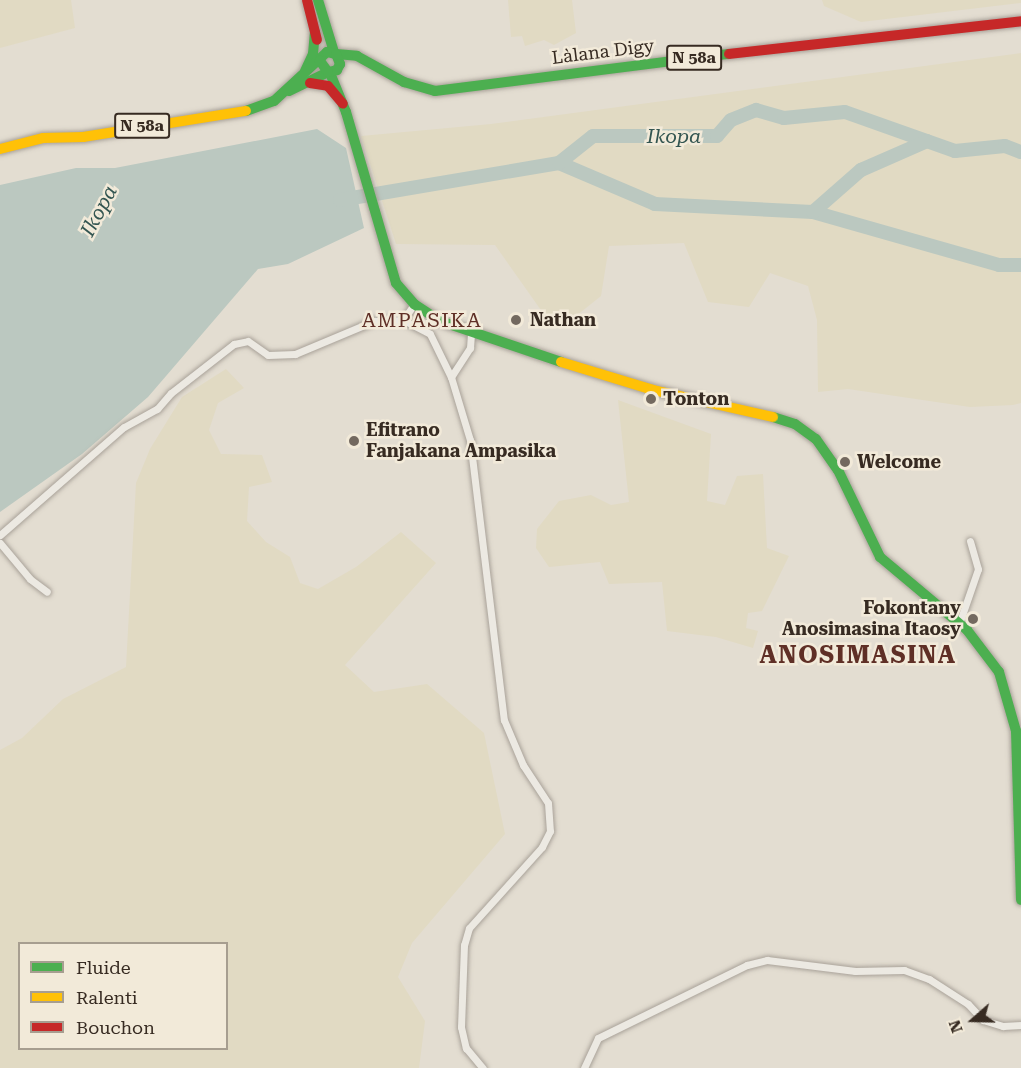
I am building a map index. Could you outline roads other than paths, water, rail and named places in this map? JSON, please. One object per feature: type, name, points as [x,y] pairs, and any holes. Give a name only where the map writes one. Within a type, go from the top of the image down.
[{"type":"main road","points":[[307,0],[320,61],[333,71]]},
{"type":"main road","points":[[318,0],[335,53],[333,71],[382,245],[396,283],[414,304],[471,334],[653,390],[777,418],[808,431],[838,470],[880,557],[981,643],[999,672],[1012,713],[1020,775],[1021,900]]},
{"type":"main road","name":"Làlana Digy","points":[[373,65],[411,85],[444,90],[577,70],[1021,21]]},
{"type":"main road","points":[[315,32],[313,54],[305,79],[328,86],[344,108]]},
{"type":"main road","points":[[320,61],[324,55],[335,53]]},
{"type":"main road","name":"N 58a","points":[[335,53],[357,57],[373,65]]},
{"type":"main road","name":"N 58a","points":[[305,79],[320,61]]},
{"type":"main road","name":"N 58a","points":[[0,149],[43,138],[83,137],[222,117],[268,104],[305,79],[333,71],[373,65]]},
{"type":"street","points":[[403,320],[414,304]]},
{"type":"street","points":[[0,535],[124,427],[157,408],[234,344],[248,341],[268,355],[294,354],[374,321],[403,320],[430,334],[451,377],[470,440],[504,720],[523,765],[548,803],[550,831],[542,847],[469,928],[466,936],[461,970],[461,1027],[466,1048],[483,1068]]},
{"type":"street","points":[[451,377],[455,365],[470,348],[471,334]]},
{"type":"street","points":[[959,624],[978,569],[970,541]]},
{"type":"street","points":[[0,543],[30,579],[47,592]]},
{"type":"street","points":[[584,1068],[598,1038],[747,965],[767,960],[855,971],[904,970],[929,979],[968,1004],[983,1020],[1003,1026],[1021,1025]]},
{"type":"water","points":[[317,129],[346,148],[364,228],[288,264],[258,269],[148,397],[82,454],[0,512],[0,185],[76,168],[115,168]]},
{"type":"waterway","name":"Ikopa","points":[[340,200],[559,163],[593,136],[717,136],[731,120],[756,110],[784,118],[845,112],[955,151],[1005,146],[1021,152]]},
{"type":"waterway","name":"Ikopa","points":[[813,212],[861,170],[927,141]]},
{"type":"waterway","name":"Ikopa","points":[[559,163],[655,204],[813,212],[999,265],[1021,265]]},
{"type":"place","name":"Nathan","points":[[516,320]]},
{"type":"place","name":"Tonton","points":[[651,399]]},
{"type":"place","name":"Efitrano Fanjakana Ampasika","points":[[354,441]]},
{"type":"place","name":"Welcome","points":[[845,462]]},
{"type":"place","name":"Fokontany Anosimasina Itaosy","points":[[973,619]]},
{"type":"district","name":"AMPASIKA","points":[[422,320]]},
{"type":"district","name":"ANOSIMASINA","points":[[858,656]]}]
